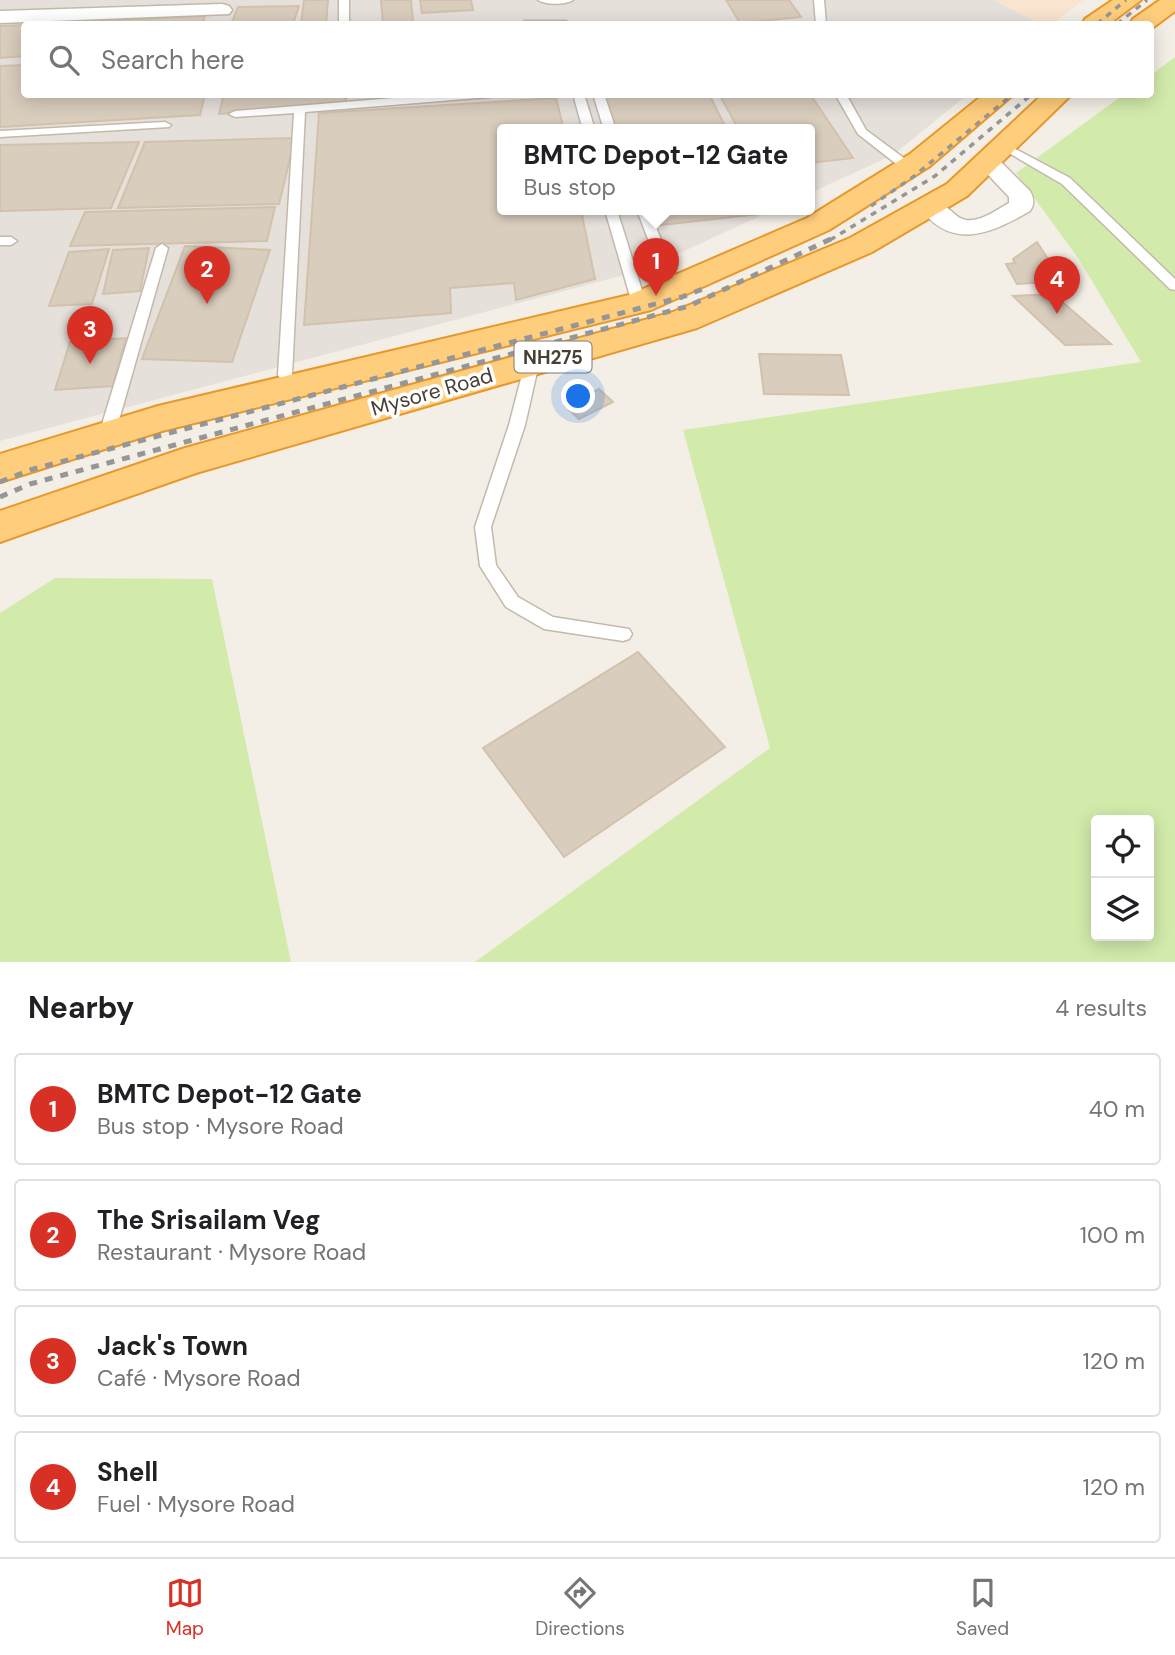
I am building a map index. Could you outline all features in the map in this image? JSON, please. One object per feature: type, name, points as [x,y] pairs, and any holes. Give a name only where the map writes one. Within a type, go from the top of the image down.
[{"type":"highway","points":[[1098,21],[1129,0]]},
{"type":"highway","points":[[1146,21],[1175,0]]},
{"type":"highway","name":"Mysore Road","points":[[0,468],[171,416],[639,303],[818,223],[914,164],[996,98]]},
{"type":"highway","name":"Mysore Road","points":[[0,527],[185,462],[684,320],[861,245],[943,198],[997,155],[1055,98]]},
{"type":"highway","points":[[914,164],[943,198]]},
{"type":"street","points":[[0,18],[222,10]]},
{"type":"street","points":[[943,198],[957,226],[987,225],[1021,206],[1021,196],[997,155]]},
{"type":"lane","points":[[344,0],[344,21]]},
{"type":"lane","points":[[543,0],[567,0],[568,21]]},
{"type":"lane","points":[[819,0],[821,21]]},
{"type":"lane","points":[[235,114],[300,109],[359,100],[403,98]]},
{"type":"lane","points":[[579,98],[587,124]]},
{"type":"lane","points":[[599,98],[608,124]]},
{"type":"lane","points":[[842,98],[862,132],[914,164]]},
{"type":"lane","points":[[285,375],[300,109]]},
{"type":"lane","points":[[0,134],[165,125]]},
{"type":"lane","points":[[997,155],[1066,181],[1175,286]]},
{"type":"lane","points":[[613,215],[639,303]]},
{"type":"lane","points":[[645,215],[674,289]]},
{"type":"lane","points":[[107,434],[162,248]]},
{"type":"lane","points":[[532,363],[517,425],[483,527],[488,566],[512,602],[550,624],[623,634]]},
{"type":"shaded area","points":[[0,0],[994,0],[1033,21],[21,21],[21,98],[963,98],[893,155],[815,191],[815,124],[497,124],[497,215],[762,215],[643,270],[0,441]]},
{"type":"shaded area","points":[[994,0],[1083,0],[1057,21],[1033,21]]},
{"type":"green space","points":[[1175,57],[1175,962],[475,962],[770,748],[683,430],[1141,362],[1078,258],[1016,173],[1119,98],[1154,98],[1154,73]]},
{"type":"green space","points":[[55,578],[212,579],[291,962],[0,962],[0,613]]},
{"type":"building","points":[[304,0],[328,0],[326,21],[301,21]]},
{"type":"building","points":[[381,0],[411,0],[413,21],[383,21]]},
{"type":"building","points":[[420,0],[471,0],[473,10],[422,13]]},
{"type":"building","points":[[726,0],[789,0],[801,17],[760,21],[739,21]]},
{"type":"building","points":[[299,6],[294,21],[232,21],[238,7]]},
{"type":"building","points":[[205,16],[203,21],[94,21]]},
{"type":"building","points":[[21,25],[21,56],[0,58],[0,26]]},
{"type":"building","points":[[21,65],[21,98],[204,98],[200,115],[0,127],[0,66]]},
{"type":"building","points":[[223,98],[346,98],[345,105],[219,114]]},
{"type":"building","points":[[556,98],[562,124],[497,124],[497,215],[582,215],[595,279],[516,300],[514,283],[450,288],[451,313],[304,325],[319,113]]},
{"type":"building","points":[[604,98],[711,98],[724,124],[614,124]]},
{"type":"building","points":[[721,98],[813,98],[853,158],[815,162],[815,124],[736,124]]},
{"type":"building","points":[[295,138],[279,204],[118,208],[145,142]]},
{"type":"building","points":[[139,142],[111,208],[0,211],[0,145]]},
{"type":"building","points":[[275,207],[267,241],[70,246],[85,212]]},
{"type":"building","points":[[649,215],[750,215],[653,226]]},
{"type":"building","points":[[1037,242],[1062,281],[1017,284],[1006,264],[1015,263],[1013,259]]},
{"type":"building","points":[[185,246],[270,250],[232,362],[142,359]]},
{"type":"building","points":[[149,248],[140,291],[103,294],[113,250]]},
{"type":"building","points":[[109,249],[92,304],[49,306],[69,252]]},
{"type":"building","points":[[1053,294],[1111,344],[1065,345],[1013,296]]},
{"type":"building","points":[[126,338],[113,386],[55,390],[70,342]]},
{"type":"building","points":[[759,354],[841,355],[849,395],[764,394]]},
{"type":"building","points":[[599,389],[613,402],[579,419],[565,406]]},
{"type":"building","points":[[638,652],[725,747],[564,857],[483,748]]},
{"type":"railway","points":[[1101,21],[1126,0]]},
{"type":"railway","points":[[1121,21],[1147,0]]},
{"type":"railway","points":[[871,206],[913,177],[1008,98]]},
{"type":"railway","points":[[830,240],[935,176],[1027,98]]},
{"type":"railway","points":[[0,497],[30,484],[689,306],[833,238]]},
{"type":"railway","points":[[0,482],[30,470],[682,297],[708,287]]},
{"type":"place","name":"BMTC Depot-12 Gate","points":[[656,296]]},
{"type":"place","name":"The Srisailam Veg","points":[[207,304]]},
{"type":"place","name":"Shell","points":[[1057,314]]},
{"type":"place","name":"Jack's Town","points":[[90,364]]}]
